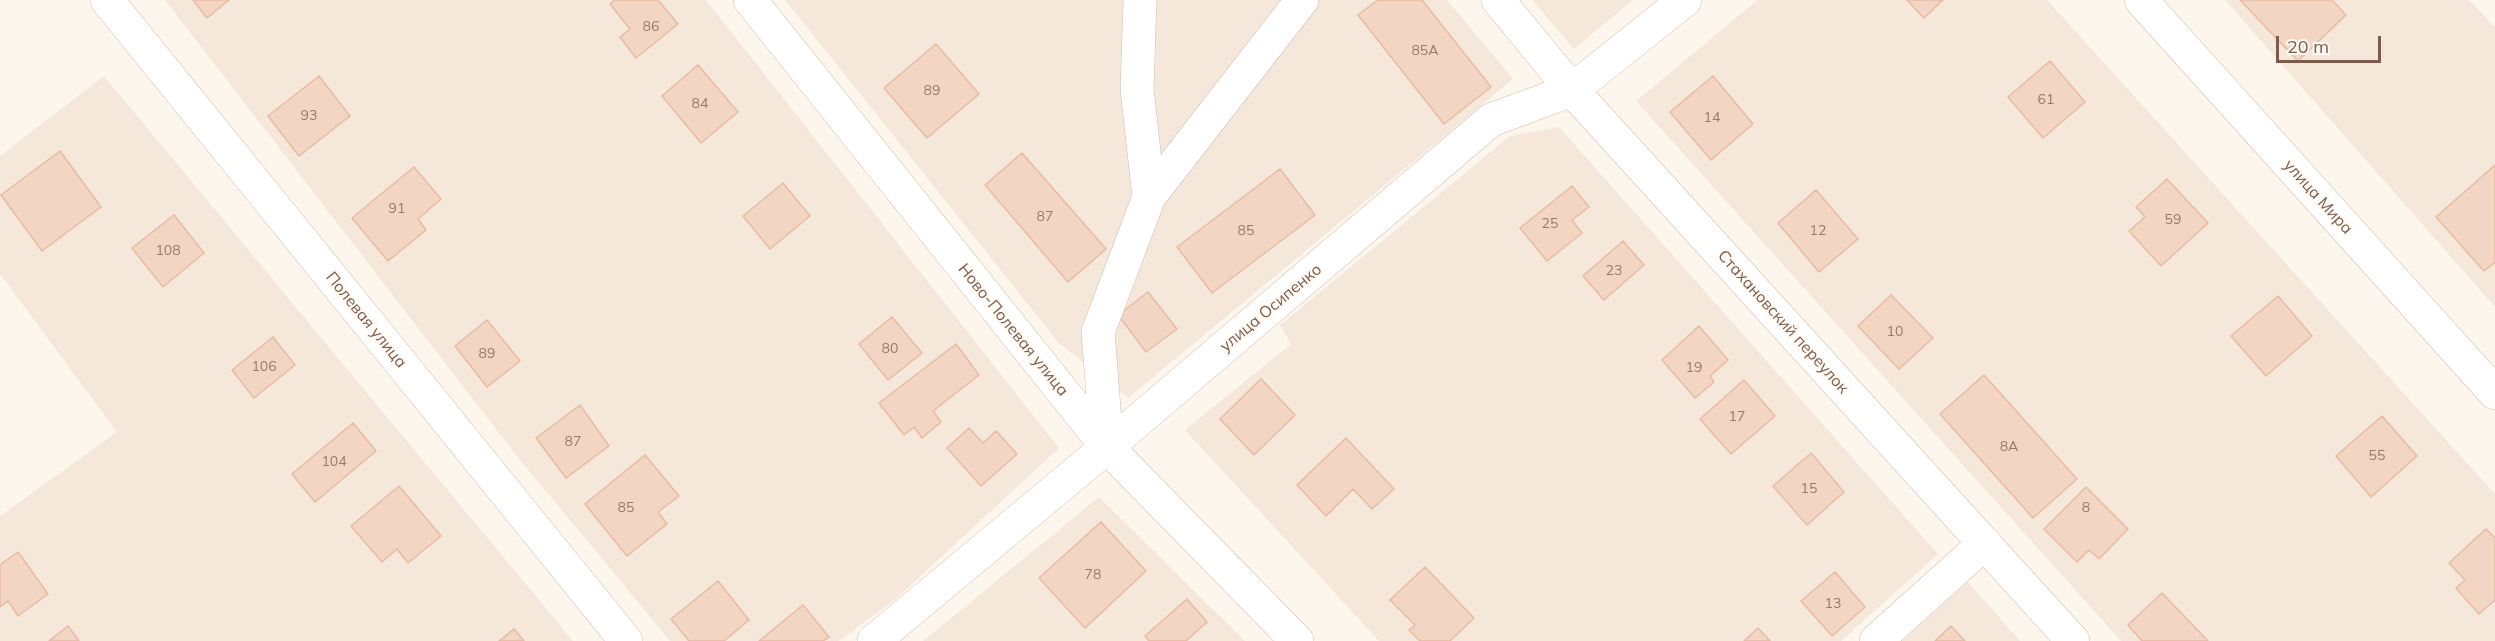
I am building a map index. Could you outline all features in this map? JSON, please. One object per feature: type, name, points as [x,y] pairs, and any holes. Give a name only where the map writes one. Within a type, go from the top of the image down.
[{"type":"street","name":"Полевая улица","points":[[107,0],[626,641]]},
{"type":"street","name":"Ново-Полевая улица","points":[[750,0],[1107,447],[1298,641]]},
{"type":"street","points":[[1140,0],[1137,89],[1149,197]]},
{"type":"street","points":[[1107,447],[1098,332],[1149,197],[1302,0]]},
{"type":"street","name":"Стахановский переулок","points":[[1498,0],[1572,90],[2073,641]]},
{"type":"street","name":"улица Осипенко","points":[[874,641],[1107,447],[1491,120],[1572,90],[1685,0]]},
{"type":"street","name":"улица Мира","points":[[2142,0],[2495,393]]},
{"type":"street","points":[[1876,641],[1985,543]]},
{"type":"shaded area","points":[[165,0],[706,0],[1059,448],[898,597],[839,641],[670,641],[516,455]]},
{"type":"shaded area","points":[[785,0],[1447,0],[1513,79],[1128,398],[1059,343]]},
{"type":"shaded area","points":[[1532,0],[1633,0],[1574,49]]},
{"type":"shaded area","points":[[1757,0],[2047,0],[2495,494],[2495,641],[2121,641],[1636,101]]},
{"type":"shaded area","points":[[2225,0],[2469,0],[2495,27],[2495,307]]},
{"type":"shaded area","points":[[104,76],[573,641],[0,641],[0,516],[117,432],[0,274],[0,156]]},
{"type":"shaded area","points":[[1559,127],[1938,554],[1841,641],[1379,641],[1185,430],[1291,344],[1280,325],[1510,136]]},
{"type":"shaded area","points":[[1099,497],[1245,641],[923,641]]},
{"type":"shaded area","points":[[1968,582],[2020,641],[1902,641]]},
{"type":"building","points":[[193,0],[229,0],[207,18]]},
{"type":"building","points":[[615,0],[658,0],[678,24],[636,58],[620,37],[630,29],[610,4]]},
{"type":"building","points":[[1378,0],[1422,0],[1491,87],[1444,124],[1358,15]]},
{"type":"building","points":[[1907,0],[1943,0],[1924,18]]},
{"type":"building","points":[[2240,0],[2332,0],[2346,15],[2298,61]]},
{"type":"building","points":[[936,44],[979,94],[927,138],[884,88]]},
{"type":"building","points":[[2050,61],[2085,102],[2043,138],[2008,97]]},
{"type":"building","points":[[698,65],[738,112],[701,143],[662,96]]},
{"type":"building","points":[[319,76],[350,116],[299,156],[268,116]]},
{"type":"building","points":[[1713,76],[1753,124],[1711,160],[1670,112]]},
{"type":"building","points":[[60,151],[101,207],[42,251],[1,195]]},
{"type":"building","points":[[1022,153],[1106,249],[1068,282],[985,185]]},
{"type":"building","points":[[2495,165],[2495,262],[2484,271],[2436,217]]},
{"type":"building","points":[[414,167],[441,199],[418,219],[426,230],[388,261],[352,218]]},
{"type":"building","points":[[1280,169],[1315,215],[1212,293],[1177,247]]},
{"type":"building","points":[[2167,179],[2208,223],[2161,266],[2129,231],[2145,217],[2136,207]]},
{"type":"building","points":[[783,183],[810,216],[770,249],[743,216]]},
{"type":"building","points":[[1572,186],[1589,207],[1572,220],[1582,233],[1547,261],[1520,228]]},
{"type":"building","points":[[1816,190],[1858,239],[1819,272],[1778,223]]},
{"type":"building","points":[[174,215],[204,253],[163,287],[132,248]]},
{"type":"building","points":[[1623,241],[1644,265],[1604,300],[1583,276]]},
{"type":"building","points":[[1148,292],[1177,329],[1146,352],[1118,315]]},
{"type":"building","points":[[1891,295],[1933,338],[1899,369],[1858,326]]},
{"type":"building","points":[[2278,296],[2312,336],[2266,376],[2231,336]]},
{"type":"building","points":[[892,317],[922,353],[888,380],[859,344]]},
{"type":"building","points":[[487,320],[520,361],[487,387],[455,346]]},
{"type":"building","points":[[1699,326],[1728,360],[1710,376],[1714,382],[1695,398],[1662,360]]},
{"type":"building","points":[[273,337],[295,365],[254,398],[232,370]]},
{"type":"building","points":[[956,344],[979,375],[933,411],[941,422],[922,438],[914,427],[904,435],[879,403]]},
{"type":"building","points":[[1984,375],[2077,479],[2033,518],[1940,414]]},
{"type":"building","points":[[1261,379],[1295,415],[1254,455],[1220,419]]},
{"type":"building","points":[[1744,380],[1775,416],[1731,454],[1700,419]]},
{"type":"building","points":[[580,405],[609,446],[566,478],[536,438]]},
{"type":"building","points":[[2382,416],[2417,456],[2371,497],[2336,456]]},
{"type":"building","points":[[353,423],[376,451],[315,502],[292,474]]},
{"type":"building","points":[[969,428],[983,443],[996,431],[1017,454],[981,486],[947,448]]},
{"type":"building","points":[[1346,438],[1394,489],[1372,509],[1353,489],[1326,516],[1297,485]]},
{"type":"building","points":[[1811,453],[1844,492],[1807,525],[1773,486]]},
{"type":"building","points":[[645,455],[679,496],[658,512],[667,524],[627,556],[585,504]]},
{"type":"building","points":[[399,486],[441,536],[408,563],[397,549],[382,562],[351,526]]},
{"type":"building","points":[[2086,487],[2128,529],[2099,559],[2089,550],[2077,562],[2044,529]]},
{"type":"building","points":[[1101,522],[1146,571],[1085,628],[1039,578]]},
{"type":"building","points":[[2486,529],[2495,538],[2495,600],[2479,614],[2456,588],[2465,580],[2449,563]]},
{"type":"building","points":[[18,552],[48,594],[18,616],[8,601],[0,607],[0,565]]},
{"type":"building","points":[[1425,567],[1474,618],[1450,641],[1420,641],[1409,630],[1415,625],[1390,600]]},
{"type":"building","points":[[1835,572],[1865,607],[1832,636],[1801,601]]},
{"type":"building","points":[[718,581],[749,620],[724,641],[689,641],[671,619]]},
{"type":"building","points":[[2162,593],[2208,641],[2142,641],[2128,625]]},
{"type":"building","points":[[1187,599],[1207,622],[1186,641],[1149,641],[1145,636]]},
{"type":"building","points":[[803,605],[829,637],[823,641],[759,641]]},
{"type":"building","points":[[68,626],[79,641],[49,641]]},
{"type":"building","points":[[1951,626],[1965,641],[1935,641]]},
{"type":"building","points":[[1758,628],[1770,641],[1744,641]]},
{"type":"building","points":[[514,629],[524,641],[499,641]]}]
